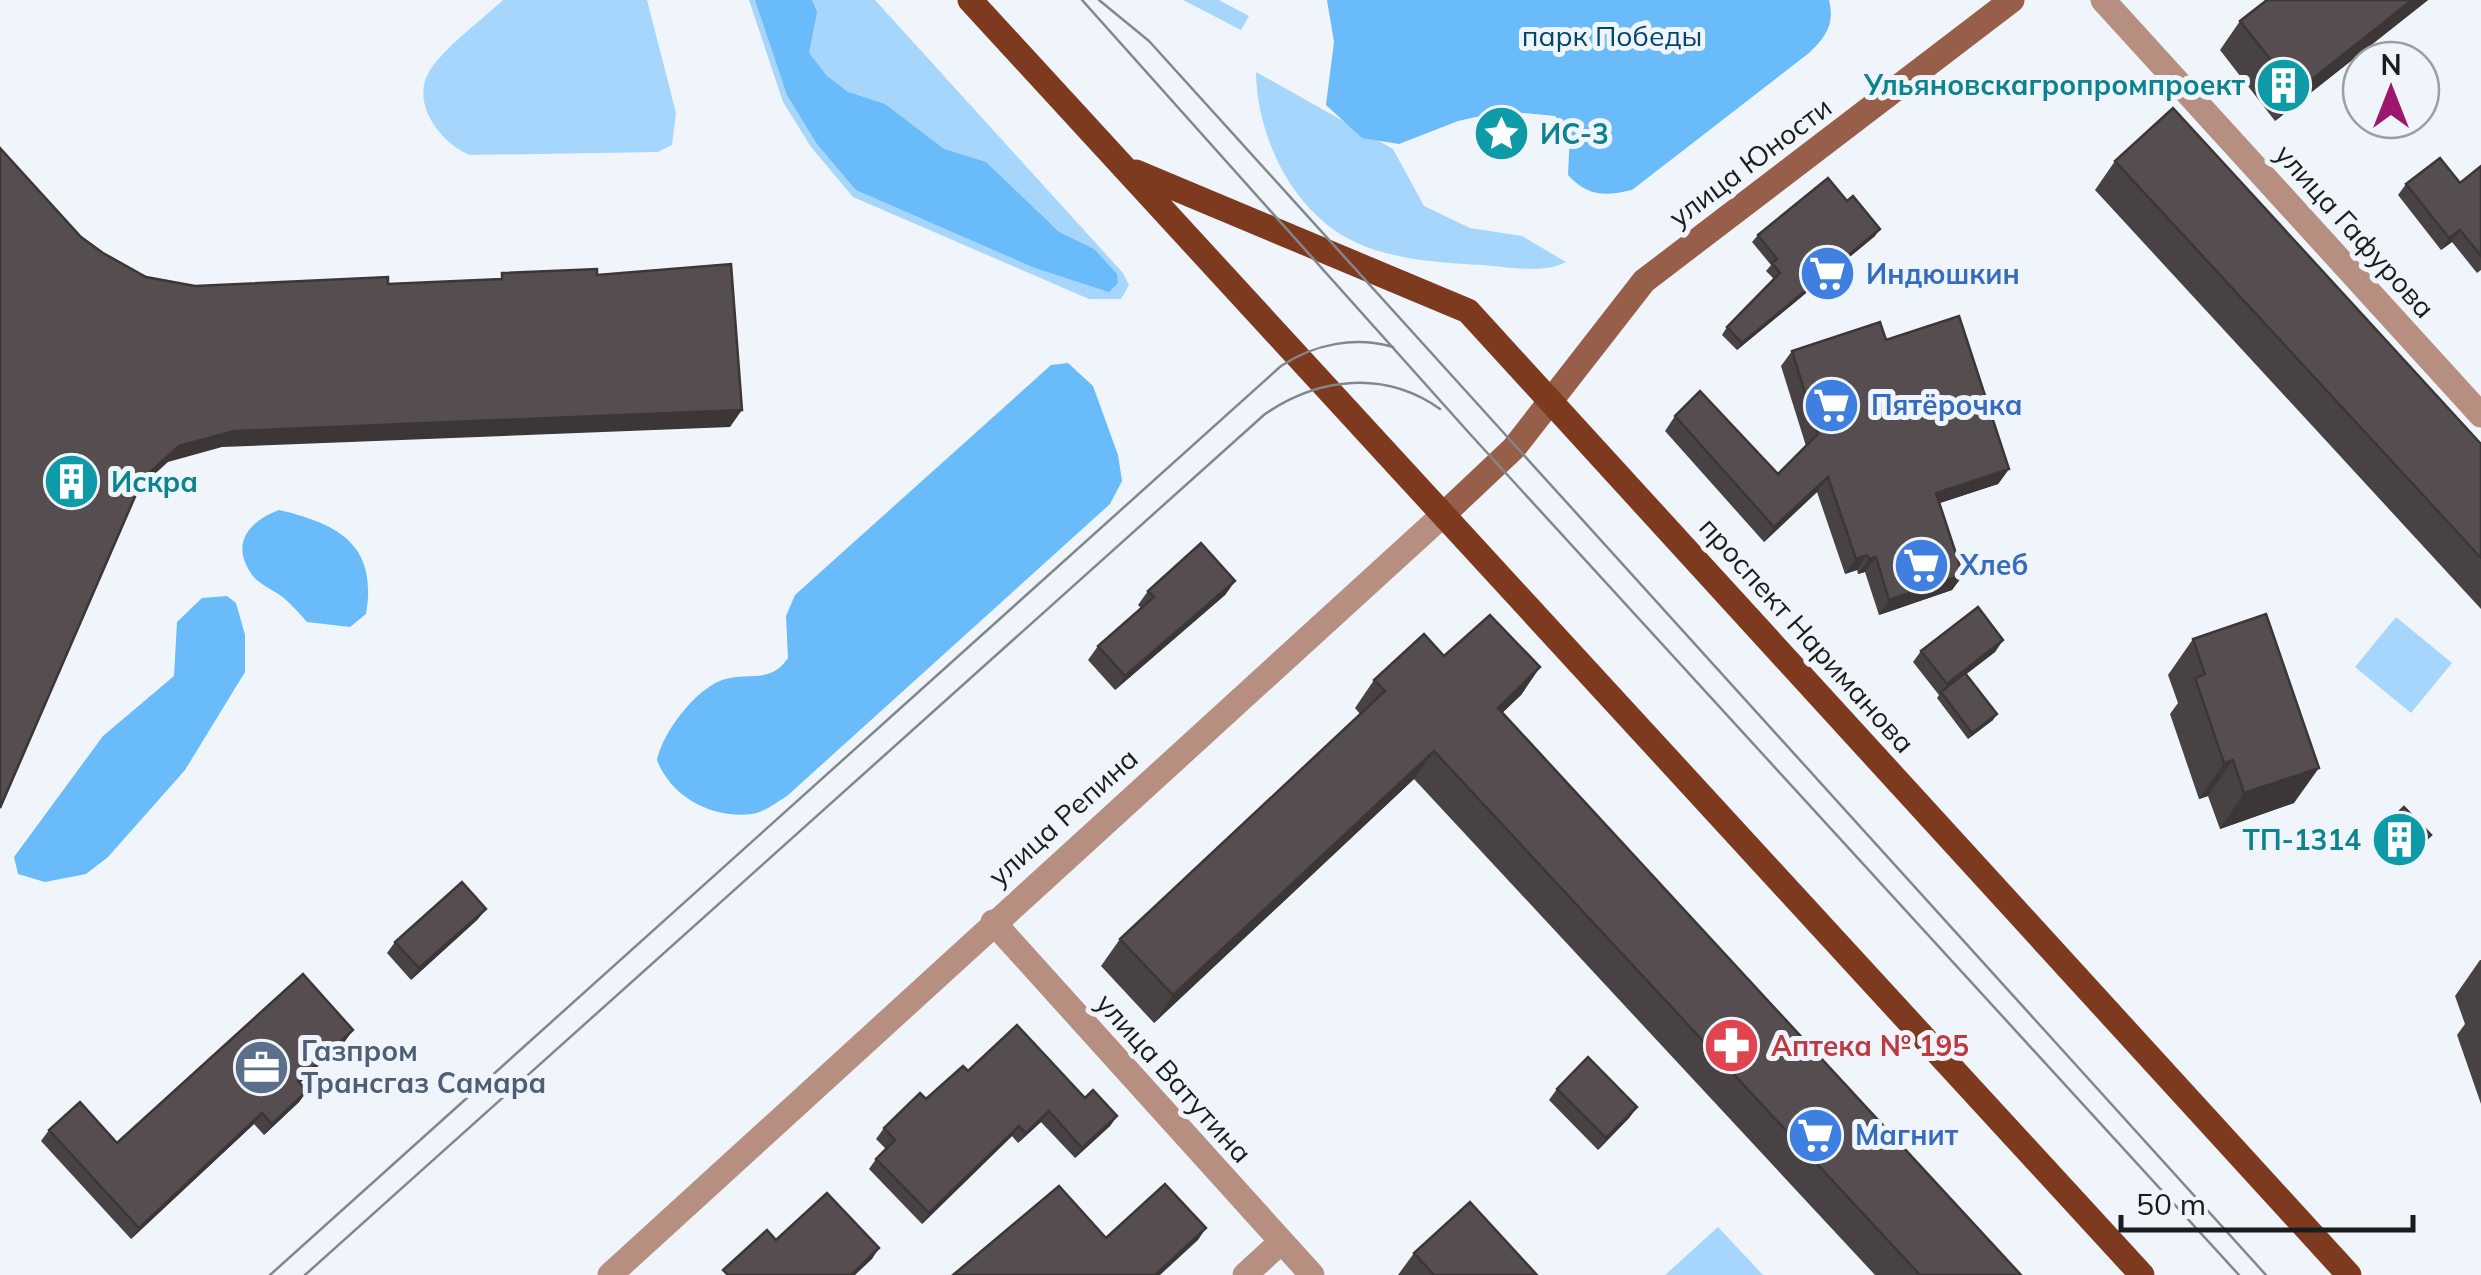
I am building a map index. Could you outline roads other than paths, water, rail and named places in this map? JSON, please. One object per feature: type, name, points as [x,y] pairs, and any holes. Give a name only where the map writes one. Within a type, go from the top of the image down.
[{"type":"main road","name":"проспект Нариманова","points":[[970,0],[2142,1275]]},
{"type":"main road","name":"улица Юности","points":[[1552,400],[1644,280],[2012,0]]},
{"type":"main road","name":"проспект Нариманова","points":[[1127,168],[1468,311],[2348,1275]]},
{"type":"main road","name":"улица Репина","points":[[1444,514],[1498,465],[1552,400]]},
{"type":"street","name":"улица Гафурова","points":[[2103,0],[2481,414]]},
{"type":"street","name":"улица Репина","points":[[610,1275],[1444,514]]},
{"type":"street","name":"улица Ватутина","points":[[993,922],[1312,1275]]},
{"type":"street","points":[[1244,1275],[1282,1242]]},
{"type":"tram line","points":[[1082,0],[1470,434],[2239,1275]]},
{"type":"tram line","points":[[1099,0],[1149,41],[2266,1275]]},
{"type":"tram line","points":[[270,1275],[1281,366],[1307,352],[1335,344],[1364,342],[1393,347]]},
{"type":"tram line","points":[[305,1275],[1265,414],[1307,392],[1352,383],[1397,388],[1440,409]]},
{"type":"place","name":"Ульяновскагропромпроект","points":[[2284,85]]},
{"type":"place","name":"ИС-3","points":[[1501,134]]},
{"type":"place","name":"Индюшкин","points":[[1827,274]]},
{"type":"place","name":"Пятёрочка","points":[[1832,405]]},
{"type":"place","name":"Искра","points":[[72,482]]},
{"type":"place","name":"Хлеб","points":[[1921,565]]},
{"type":"place","name":"ТП-1314","points":[[2400,840]]},
{"type":"place","name":"Аптека № 195","points":[[1732,1046]]},
{"type":"place","name":"Газпром Трансгаз Самара","points":[[262,1067]]},
{"type":"place","name":"Магнит","points":[[1816,1135]]},
{"type":"park label","name":"парк Победы","points":[[1612,36]]}]
